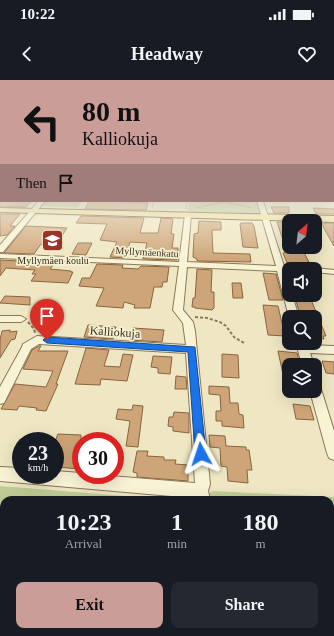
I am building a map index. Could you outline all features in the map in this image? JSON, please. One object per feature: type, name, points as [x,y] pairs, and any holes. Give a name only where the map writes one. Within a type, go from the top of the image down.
[{"type":"main road","points":[[0,210],[189,212],[334,220]]},
{"type":"street","points":[[263,209],[292,310]]},
{"type":"street","points":[[0,250],[34,211]]},
{"type":"street","points":[[0,474],[201,495],[203,484],[190,331],[188,322],[178,310],[189,212]]},
{"type":"street","name":"Myllymäenkatu","points":[[0,256],[280,268]]},
{"type":"street","points":[[322,271],[334,272]]},
{"type":"street","points":[[0,319],[21,319]]},
{"type":"street","points":[[0,399],[27,347],[37,340]]},
{"type":"street","name":"Kalliokuja","points":[[37,340],[192,349]]},
{"type":"street","points":[[322,348],[334,350]]},
{"type":"street","points":[[318,398],[334,453]]},
{"type":"path","points":[[188,209],[189,212],[200,209]]},
{"type":"path","points":[[252,209],[265,216]]},
{"type":"path","points":[[185,317],[206,317],[217,321],[226,326],[235,338],[244,343]]},
{"type":"path","points":[[21,319],[31,325],[34,329],[37,340]]},
{"type":"green space","points":[[188,209],[260,209],[262,214],[188,211]]},
{"type":"green space","points":[[0,486],[125,496],[0,496]]},
{"type":"green space","points":[[213,491],[314,496],[204,496]]},
{"type":"building","points":[[85,209],[146,209],[146,210]]},
{"type":"building","points":[[272,209],[289,209],[289,213],[274,213]]},
{"type":"building","points":[[313,209],[334,209],[334,214],[316,214]]},
{"type":"building","points":[[0,214],[20,214],[10,226],[15,226],[7,235],[0,236]]},
{"type":"building","points":[[81,216],[144,218],[140,233],[158,233],[161,218],[173,219],[171,234],[174,234],[172,248],[178,248],[177,260],[143,259],[147,243],[130,242],[125,258],[110,257],[117,242],[100,240],[107,224],[76,223]]},
{"type":"building","points":[[199,221],[221,222],[221,230],[212,230],[213,253],[250,254],[251,262],[197,261],[197,259],[193,257],[194,234],[198,233]]},
{"type":"building","points":[[277,222],[282,222],[282,237]]},
{"type":"building","points":[[241,223],[252,223],[254,226],[258,248],[243,247]]},
{"type":"building","points":[[322,223],[334,223],[334,246],[322,225]]},
{"type":"building","points":[[26,226],[67,228],[56,245],[41,244],[34,254],[4,253]]},
{"type":"building","points":[[78,243],[92,243],[86,255],[72,254]]},
{"type":"building","points":[[283,254],[305,254],[309,262],[307,262],[287,262]]},
{"type":"building","points":[[0,260],[55,263],[50,269],[73,272],[68,283],[31,281],[36,274],[32,274],[35,270],[6,268],[0,276]]},
{"type":"building","points":[[97,264],[123,265],[122,268],[138,269],[141,266],[169,267],[167,282],[163,282],[162,287],[154,287],[150,308],[134,308],[135,305],[124,302],[123,308],[96,306],[104,288],[79,286],[82,278],[90,278]]},
{"type":"building","points":[[197,269],[212,270],[211,292],[214,292],[214,308],[212,310],[192,307],[193,298],[195,298]]},
{"type":"building","points":[[263,273],[276,274],[282,296],[282,300],[269,300]]},
{"type":"building","points":[[232,283],[241,283],[243,298],[233,298]]},
{"type":"building","points":[[5,296],[30,297],[30,305],[0,303]]},
{"type":"building","points":[[296,302],[312,302],[315,310],[299,310]]},
{"type":"building","points":[[263,305],[278,306],[282,323],[282,336],[268,335]]},
{"type":"building","points":[[88,325],[116,327],[113,339],[84,337]]},
{"type":"building","points":[[322,326],[326,336],[323,336],[324,339],[322,339]]},
{"type":"building","points":[[133,328],[164,330],[162,342],[130,340]]},
{"type":"building","points":[[10,330],[10,332],[17,331],[15,339],[11,340],[0,358],[0,340],[2,331]]},
{"type":"building","points":[[41,346],[38,351],[68,351],[56,384],[58,384],[46,411],[36,410],[37,408],[19,406],[17,410],[1,409],[15,384],[46,387],[53,371],[23,369],[32,350]]},
{"type":"building","points":[[86,348],[109,350],[104,366],[120,367],[123,354],[133,355],[127,381],[101,379],[100,385],[75,384]]},
{"type":"building","points":[[278,351],[297,353],[298,358],[282,358],[282,370]]},
{"type":"building","points":[[222,354],[238,355],[239,378],[222,377]]},
{"type":"building","points":[[153,356],[172,357],[170,374],[158,373],[158,368],[151,367]]},
{"type":"building","points":[[322,361],[334,362],[334,374],[326,373]]},
{"type":"building","points":[[176,376],[186,377],[187,389],[175,389]]},
{"type":"building","points":[[209,386],[229,387],[230,403],[238,403],[239,414],[243,415],[244,428],[222,426],[222,421],[216,421],[216,411],[221,411],[220,395],[209,394]]},
{"type":"building","points":[[293,404],[310,406],[314,420],[296,419]]},
{"type":"building","points":[[133,405],[143,406],[138,447],[126,446],[130,421],[116,419],[118,409],[132,410]]},
{"type":"building","points":[[174,412],[189,413],[189,433],[173,431],[173,427],[168,426],[169,417],[173,417]]},
{"type":"building","points":[[64,434],[72,435],[72,468],[64,468]]},
{"type":"building","points":[[209,435],[225,436],[226,446],[246,447],[246,450],[249,450],[252,470],[247,470],[248,483],[228,481],[227,467],[221,466],[220,448],[210,447]]},
{"type":"building","points":[[137,451],[148,451],[147,456],[164,457],[164,460],[176,460],[175,464],[188,465],[188,481],[137,477],[137,473],[133,472]]},
{"type":"place","name":"Myllymäen koulu","points":[[53,240]]},
{"type":"route","points":[[47,340],[192,349],[201,454]]}]
